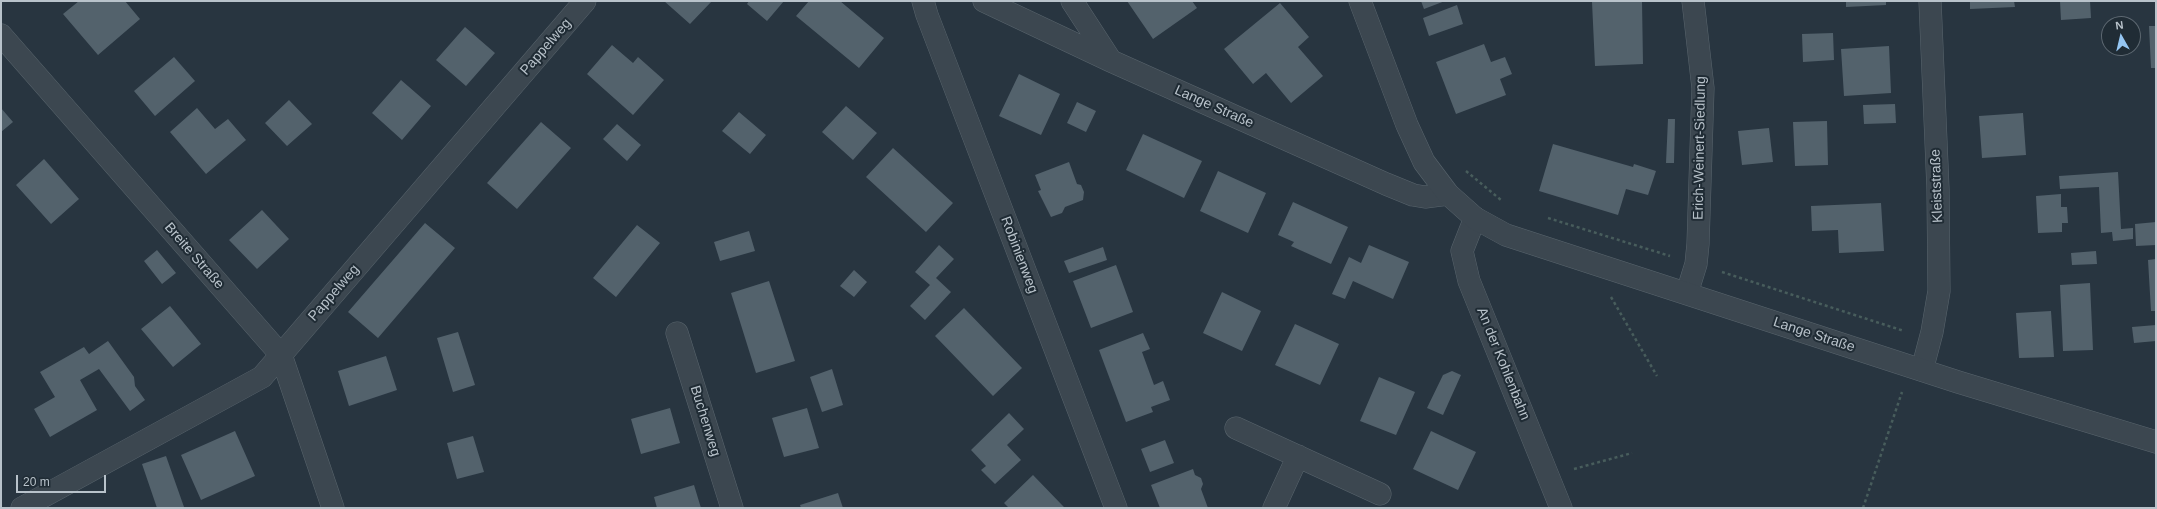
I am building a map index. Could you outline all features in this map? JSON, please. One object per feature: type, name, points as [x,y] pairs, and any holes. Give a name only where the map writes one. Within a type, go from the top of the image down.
[{"type":"street","name":"Pappelweg","points":[[22,508],[262,377],[585,1]]},
{"type":"street","name":"Robinienweg","points":[[923,1],[929,22],[1116,508]]},
{"type":"street","name":"Lange Straße","points":[[984,1],[1111,61],[1386,184],[1419,196],[1448,194]]},
{"type":"street","points":[[1072,1],[1111,61]]},
{"type":"street","points":[[1360,1],[1407,125],[1424,162],[1448,194],[1476,218]]},
{"type":"street","name":"Erich-Weinert-Siedlung","points":[[1687,294],[1696,264],[1703,88],[1693,1]]},
{"type":"street","name":"Kleiststraße","points":[[1922,370],[1930,340],[1939,291],[1938,189],[1930,1]]},
{"type":"street","name":"Breite Straße","points":[[1,35],[281,355],[333,508]]},
{"type":"street","name":"Lange Straße","points":[[1476,218],[1506,235],[1922,370],[2156,442]]},
{"type":"street","name":"An der Kohlenbahn","points":[[1476,218],[1462,251],[1469,281],[1561,508]]},
{"type":"street","name":"Buchenweg","points":[[677,333],[732,508]]},
{"type":"street","points":[[1236,428],[1380,494]]},
{"type":"street","points":[[1274,508],[1298,456]]},
{"type":"path","points":[[1460,168],[1504,202]]},
{"type":"path","points":[[1546,218],[1696,264],[1930,340]]},
{"type":"path","points":[[1608,292],[1657,376]]},
{"type":"path","points":[[1863,508],[1902,391]]},
{"type":"path","points":[[1548,477],[1632,453]]},
{"type":"building","points":[[79,1],[125,1],[140,19],[98,55],[63,14]]},
{"type":"building","points":[[664,1],[712,1],[690,24]]},
{"type":"building","points":[[749,1],[784,1],[767,21],[747,4]]},
{"type":"building","points":[[809,1],[840,1],[884,38],[859,68],[796,16]]},
{"type":"building","points":[[1127,1],[1192,1],[1197,8],[1153,39]]},
{"type":"building","points":[[1421,1],[1445,1],[1424,9]]},
{"type":"building","points":[[1642,1],[1643,64],[1595,66],[1592,2]]},
{"type":"building","points":[[1846,1],[1886,1],[1886,5],[1846,7]]},
{"type":"building","points":[[1970,1],[2014,1],[2015,7],[1970,9]]},
{"type":"building","points":[[2060,1],[2090,1],[2091,18],[2061,20]]},
{"type":"building","points":[[1280,3],[1309,37],[1298,47],[1323,76],[1291,103],[1266,73],[1253,84],[1224,49]]},
{"type":"building","points":[[1457,5],[1463,24],[1429,36],[1423,18]]},
{"type":"building","points":[[2149,26],[2156,26],[2156,68],[2151,68]]},
{"type":"building","points":[[465,27],[495,53],[466,86],[436,60]]},
{"type":"building","points":[[1833,33],[1834,60],[1803,62],[1802,34]]},
{"type":"building","points":[[1484,44],[1491,62],[1505,57],[1512,74],[1500,79],[1506,95],[1456,114],[1436,62]]},
{"type":"building","points":[[612,45],[633,63],[638,57],[664,80],[633,115],[587,74]]},
{"type":"building","points":[[1889,46],[1891,93],[1844,96],[1841,49]]},
{"type":"building","points":[[174,57],[195,81],[155,116],[134,91]]},
{"type":"building","points":[[1019,74],[1060,94],[1041,135],[999,116]]},
{"type":"building","points":[[401,80],[431,106],[402,140],[372,113]]},
{"type":"building","points":[[289,100],[312,124],[287,146],[265,123]]},
{"type":"building","points":[[1077,102],[1096,111],[1086,132],[1067,123]]},
{"type":"building","points":[[1895,104],[1896,123],[1864,124],[1863,105]]},
{"type":"building","points":[[846,106],[877,133],[853,160],[822,132]]},
{"type":"building","points":[[1,108],[13,122],[1,132]]},
{"type":"building","points":[[197,108],[215,129],[228,119],[246,140],[206,174],[170,132]]},
{"type":"building","points":[[739,112],[766,135],[750,154],[722,131]]},
{"type":"building","points":[[2023,113],[2026,155],[1982,158],[1979,116]]},
{"type":"building","points":[[1668,119],[1675,119],[1674,163],[1666,163]]},
{"type":"building","points":[[1827,121],[1828,165],[1795,166],[1793,122]]},
{"type":"building","points":[[541,122],[571,148],[517,209],[487,183]]},
{"type":"building","points":[[617,124],[641,145],[627,161],[603,139]]},
{"type":"building","points":[[1769,128],[1773,162],[1742,165],[1738,131]]},
{"type":"building","points":[[1143,134],[1202,161],[1184,198],[1126,170]]},
{"type":"building","points":[[1553,144],[1633,167],[1634,164],[1656,171],[1648,195],[1626,189],[1618,215],[1539,191]]},
{"type":"building","points":[[893,148],[953,203],[926,232],[866,177]]},
{"type":"building","points":[[44,159],[79,199],[51,224],[16,185]]},
{"type":"building","points":[[1069,162],[1077,184],[1081,185],[1084,192],[1083,200],[1065,207],[1062,213],[1051,217],[1038,191],[1041,190],[1035,175]]},
{"type":"building","points":[[1218,171],[1266,193],[1248,233],[1200,211]]},
{"type":"building","points":[[2118,172],[2121,229],[2133,228],[2133,239],[2113,241],[2112,232],[2101,233],[2099,187],[2060,189],[2059,176]]},
{"type":"building","points":[[2061,194],[2061,207],[2067,207],[2068,223],[2062,223],[2062,232],[2038,233],[2036,196]]},
{"type":"building","points":[[1293,202],[1348,227],[1331,264],[1291,246],[1294,242],[1278,235]]},
{"type":"building","points":[[1881,203],[1884,251],[1839,253],[1838,230],[1812,231],[1811,206]]},
{"type":"building","points":[[262,210],[289,239],[257,269],[229,240]]},
{"type":"building","points":[[2156,222],[2156,245],[2136,246],[2135,224]]},
{"type":"building","points":[[425,223],[455,248],[378,338],[348,312]]},
{"type":"building","points":[[637,225],[660,243],[616,297],[593,278]]},
{"type":"building","points":[[749,231],[755,251],[720,261],[714,242]]},
{"type":"building","points":[[939,245],[954,259],[936,278],[951,292],[925,320],[910,306],[930,285],[915,272]]},
{"type":"building","points":[[1369,245],[1409,262],[1393,299],[1353,281],[1345,299],[1332,294],[1349,257],[1361,263]]},
{"type":"building","points":[[1103,247],[1107,260],[1069,273],[1064,261]]},
{"type":"building","points":[[157,250],[176,273],[162,284],[144,261]]},
{"type":"building","points":[[2096,251],[2097,264],[2072,265],[2071,253]]},
{"type":"building","points":[[2156,259],[2156,311],[2151,311],[2148,260]]},
{"type":"building","points":[[1116,265],[1133,312],[1091,328],[1073,281]]},
{"type":"building","points":[[854,270],[867,282],[854,297],[840,286]]},
{"type":"building","points":[[769,281],[795,361],[756,373],[731,293]]},
{"type":"building","points":[[2090,283],[2093,350],[2063,351],[2060,285]]},
{"type":"building","points":[[1222,292],[1261,311],[1242,351],[1203,333]]},
{"type":"building","points":[[170,306],[201,344],[173,367],[141,329]]},
{"type":"building","points":[[964,308],[1022,368],[993,396],[935,336]]},
{"type":"building","points":[[2051,311],[2054,357],[2019,358],[2016,313]]},
{"type":"building","points":[[1295,324],[1339,344],[1320,385],[1275,365]]},
{"type":"building","points":[[2156,325],[2156,341],[2134,343],[2132,327]]},
{"type":"building","points":[[458,332],[475,385],[453,392],[437,338]]},
{"type":"building","points":[[1143,333],[1150,349],[1142,352],[1154,385],[1163,381],[1170,400],[1151,407],[1153,412],[1126,422],[1099,350]]},
{"type":"building","points":[[108,341],[134,377],[135,386],[145,400],[130,411],[99,369],[80,380],[97,410],[50,437],[34,409],[55,397],[40,372],[84,347],[89,354]]},
{"type":"building","points":[[386,356],[397,390],[349,406],[338,371]]},
{"type":"building","points":[[832,369],[843,405],[822,412],[810,377]]},
{"type":"building","points":[[1452,371],[1461,375],[1443,415],[1427,408],[1443,375]]},
{"type":"building","points":[[1379,377],[1415,392],[1396,435],[1360,421]]},
{"type":"building","points":[[670,408],[680,443],[641,454],[631,419]]},
{"type":"building","points":[[807,408],[819,448],[784,457],[772,418]]},
{"type":"building","points":[[1009,413],[1024,429],[1007,445],[1021,460],[995,484],[981,470],[986,466],[971,450]]},
{"type":"building","points":[[235,431],[255,476],[201,500],[181,455]]},
{"type":"building","points":[[1431,431],[1476,452],[1458,490],[1413,469]]},
{"type":"building","points":[[473,436],[484,472],[457,479],[447,443]]},
{"type":"building","points":[[1165,440],[1174,463],[1150,472],[1141,449]]},
{"type":"building","points":[[166,456],[184,507],[182,508],[157,508],[142,464]]},
{"type":"building","points":[[1193,469],[1195,475],[1201,478],[1203,484],[1201,489],[1208,508],[1160,508],[1151,485]]},
{"type":"building","points":[[1033,475],[1065,508],[1009,508],[1004,503]]},
{"type":"building","points":[[694,485],[701,508],[657,508],[654,497]]},
{"type":"building","points":[[838,493],[843,508],[801,508],[800,505]]}]
